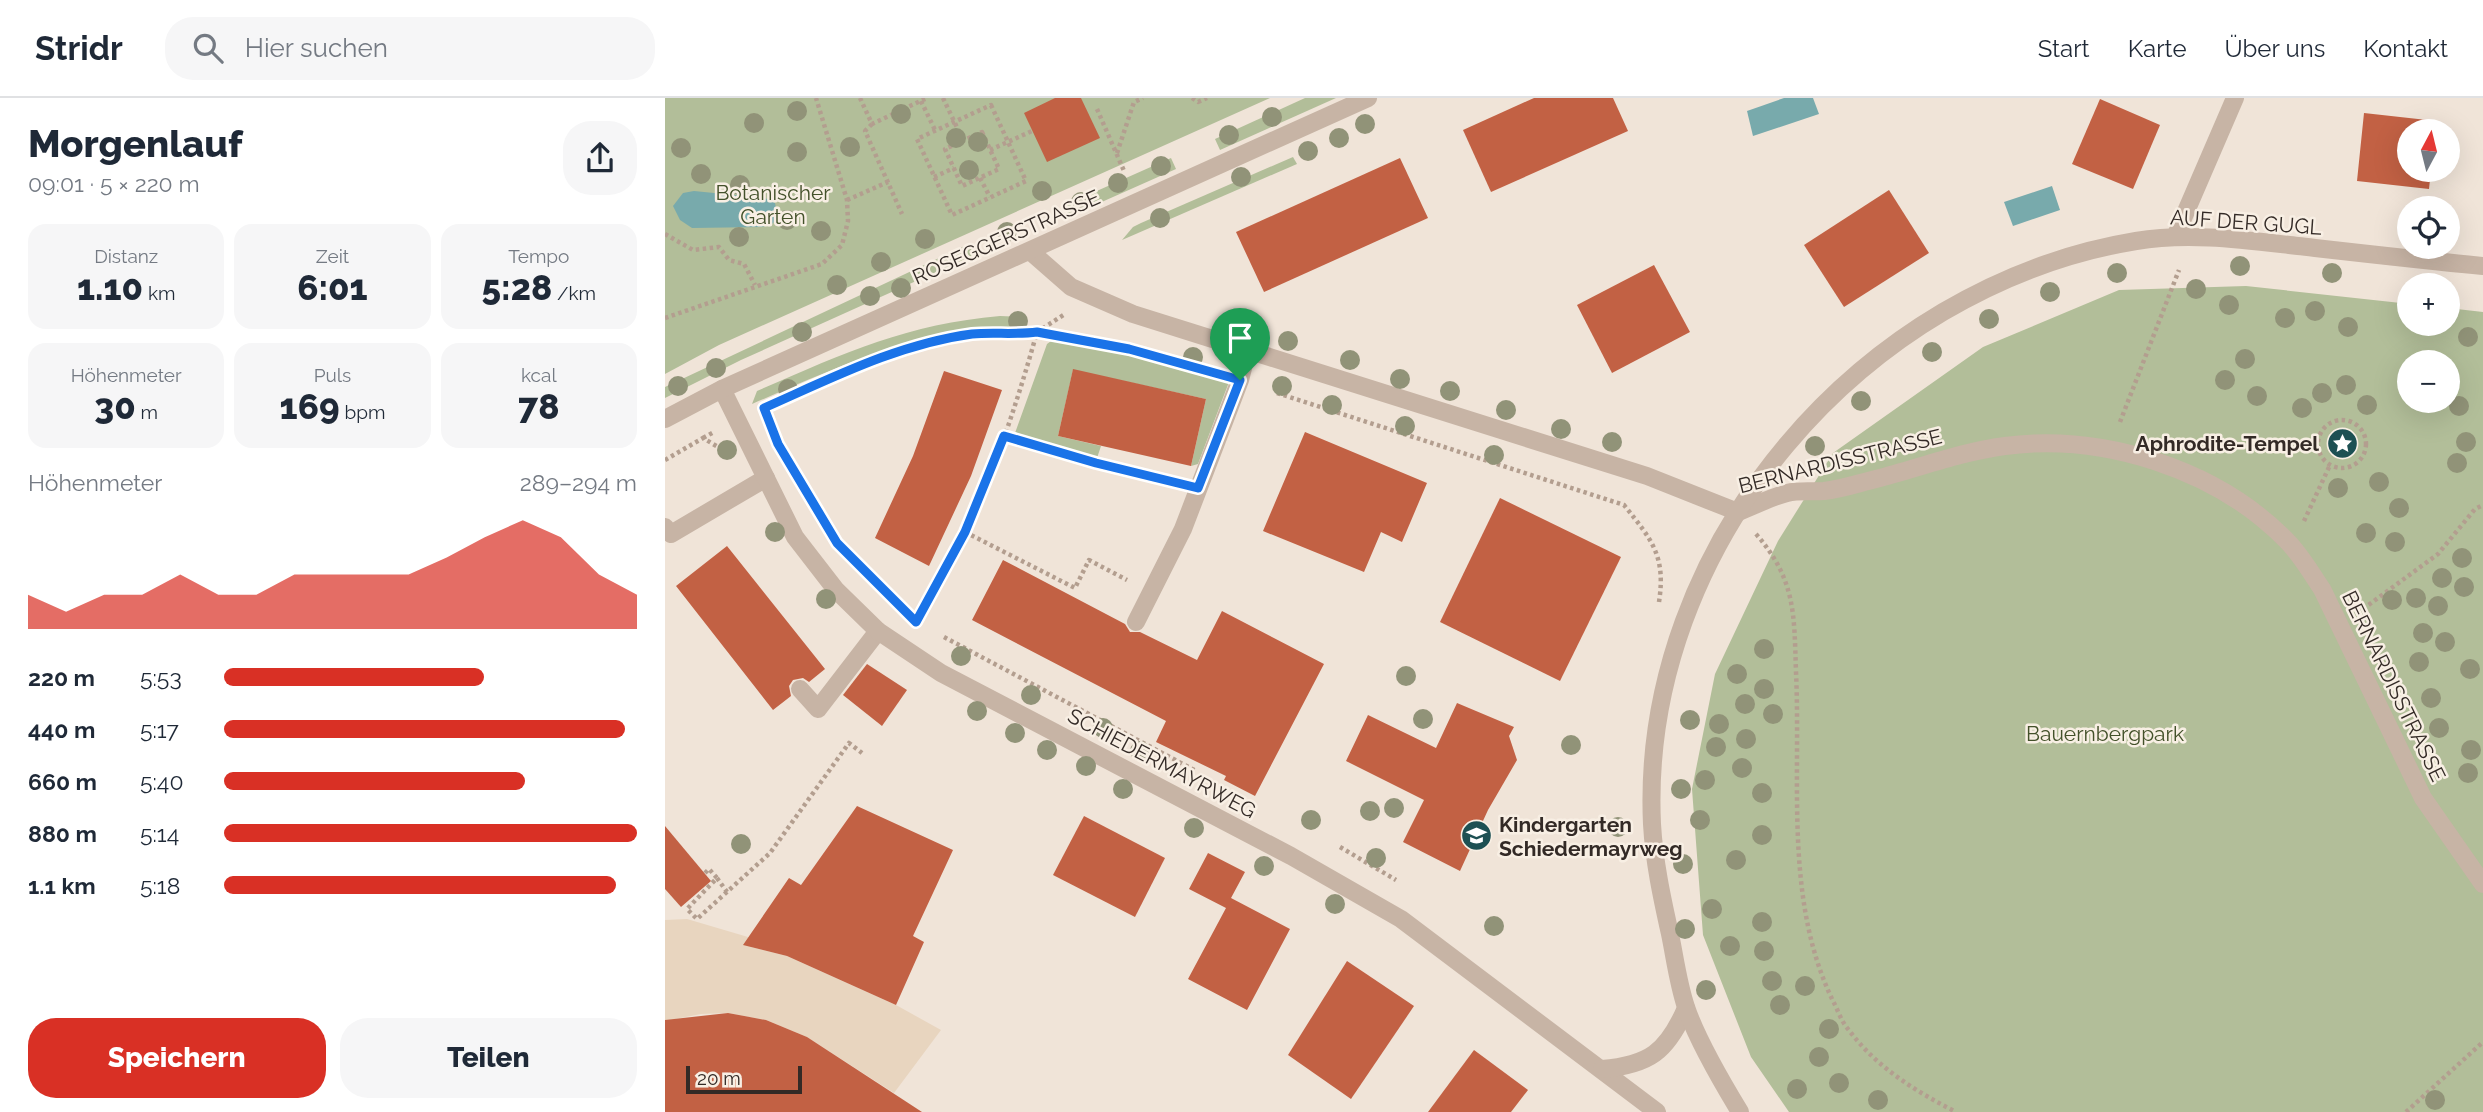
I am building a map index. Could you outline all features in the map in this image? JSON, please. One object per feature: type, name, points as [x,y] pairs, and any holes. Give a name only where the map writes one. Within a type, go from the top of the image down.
[{"type":"street","name":"ROSEGGERSTRASSE","points":[[665,419],[722,389],[1368,98]]},
{"type":"street","points":[[2175,237],[2235,98]]},
{"type":"street","name":"AUF DER GUGL","points":[[1740,1112],[1686,1008],[1659,883],[1652,823],[1654,765],[1662,707],[1691,600],[1710,557],[1782,450],[1823,402],[1923,324],[1968,298],[2020,274],[2134,241],[2175,237],[2276,244],[2483,266]]},
{"type":"street","name":"BERNARDISSTRASSE","points":[[1031,252],[1071,287],[1133,314],[1647,476],[1738,512],[1788,493],[1826,491],[1944,457],[2006,446],[2067,443],[2156,461],[2189,475],[2243,506],[2288,542],[2322,589],[2423,798],[2483,884]]},
{"type":"street","points":[[1136,622],[1153,593],[1198,488],[1240,380],[1247,352]]},
{"type":"street","name":"SCHIEDERMAYRWEG","points":[[722,389],[795,537],[836,590],[878,631],[941,673],[1291,856],[1401,919],[1657,1112]]},
{"type":"street","points":[[665,527],[671,534],[766,478]]},
{"type":"street","points":[[800,689],[818,709],[878,631]]},
{"type":"street","points":[[1602,1069],[1628,1067],[1653,1056],[1674,1036],[1686,1008]]},
{"type":"path","points":[[665,318],[822,264],[833,256],[847,233],[847,200],[816,98]]},
{"type":"path","points":[[860,98],[872,124]]},
{"type":"path","points":[[943,98],[963,141]]},
{"type":"path","points":[[1117,154],[1134,102],[1143,98]]},
{"type":"path","points":[[1192,98],[1198,102],[1207,98]]},
{"type":"path","points":[[902,214],[865,131],[872,124],[924,99],[935,130]]},
{"type":"path","points":[[991,105],[1026,181],[952,215],[917,139],[935,130],[991,105]]},
{"type":"path","points":[[1097,109],[1124,171]]},
{"type":"path","points":[[990,150],[1032,131]]},
{"type":"path","points":[[982,132],[990,150],[999,169],[962,186],[945,149],[982,132]]},
{"type":"path","points":[[934,177],[954,168]]},
{"type":"path","points":[[980,177],[990,197]]},
{"type":"path","points":[[847,200],[888,182]]},
{"type":"path","points":[[665,234],[692,250],[719,247],[729,260],[744,264],[755,285]]},
{"type":"path","points":[[2108,451],[2179,270]]},
{"type":"path","points":[[916,622],[965,532],[1004,436],[1037,332]]},
{"type":"path","points":[[703,438],[870,361],[918,346],[974,334],[1037,332],[1129,349],[1240,380],[1624,505],[1655,543],[1663,578],[1658,609]]},
{"type":"path","points":[[764,408],[769,420]]},
{"type":"path","points":[[2334,421],[2353,423],[2365,436],[2363,456],[2349,467],[2330,465],[2319,450],[2321,432],[2334,421]]},
{"type":"path","points":[[1004,436],[1096,463],[1198,488]]},
{"type":"path","points":[[2288,542],[2309,514],[2330,465]]},
{"type":"path","points":[[809,496],[830,531]]},
{"type":"path","points":[[2340,626],[2438,554],[2475,509],[2483,505]]},
{"type":"path","points":[[1738,512],[1771,550],[1787,579],[1794,623],[1797,815],[1804,897],[1816,965],[1847,1028],[1885,1068],[1918,1093],[1956,1112]]},
{"type":"path","points":[[965,532],[1075,589],[1089,560],[1153,593]]},
{"type":"path","points":[[845,551],[916,622],[928,629]]},
{"type":"path","points":[[940,635],[1208,777]]},
{"type":"path","points":[[717,878],[687,909],[697,919],[770,853],[849,743],[862,753]]},
{"type":"path","points":[[1335,845],[1381,869],[1404,886]]},
{"type":"path","points":[[705,873],[709,869],[727,892]]},
{"type":"path","points":[[2406,1112],[2483,1042]]},
{"type":"green space","name":"Botanischer Garten","points":[[665,98],[1270,98],[719,345],[665,374]]},
{"type":"green space","points":[[1305,98],[1336,98],[1220,150],[1215,139]]},
{"type":"green space","points":[[1293,157],[1297,164],[1122,240],[1133,227],[1141,223]]},
{"type":"green space","points":[[1171,158],[1176,169],[1068,217],[1063,206]]},
{"type":"green space","points":[[971,243],[976,254],[741,360],[665,398],[665,387]]},
{"type":"green space","name":"Bauernbergpark","points":[[2246,286],[2397,303],[2397,336],[2460,336],[2460,309],[2483,312],[2483,1112],[1789,1112],[1751,1057],[1703,935],[1692,789],[1715,674],[1778,541],[1833,453],[1983,347],[2119,290]]},
{"type":"green space","points":[[1000,316],[1027,317],[1025,328],[953,333],[919,341],[851,362],[752,404],[757,391],[875,343],[935,326]]},
{"type":"green space","points":[[1058,336],[1229,382],[1198,464],[1191,466],[1206,399],[1073,370],[1058,436],[1101,446],[1097,458],[1015,433],[1047,344]]},
{"type":"shaded area","points":[[687,919],[748,937],[751,947],[787,956],[896,1005],[941,1030],[894,1093],[807,1037],[766,1020],[728,1013],[701,1014],[665,1021],[665,920]]},
{"type":"water","points":[[1784,98],[1813,98],[1819,114],[1753,136],[1747,111]]},
{"type":"water","points":[[2052,186],[2060,210],[2013,226],[2004,202]]},
{"type":"water","points":[[694,191],[765,198],[775,203],[778,218],[771,225],[761,227],[692,228],[680,220],[673,206],[683,193]]},
{"type":"building","points":[[1055,98],[1081,98],[1100,138],[1047,162],[1024,113]]},
{"type":"building","points":[[1534,98],[1613,98],[1628,131],[1491,192],[1463,130]]},
{"type":"building","points":[[2100,99],[2160,125],[2133,189],[2072,164]]},
{"type":"building","points":[[2364,113],[2418,119],[2397,119],[2397,182],[2430,182],[2429,189],[2357,181]]},
{"type":"building","points":[[1400,158],[1428,218],[1264,292],[1236,232]]},
{"type":"building","points":[[1889,190],[1929,253],[1844,307],[1804,245]]},
{"type":"building","points":[[1654,265],[1690,332],[1612,373],[1577,305]]},
{"type":"building","points":[[1073,369],[1206,399],[1191,466],[1058,436]]},
{"type":"building","points":[[944,371],[1002,390],[971,476],[929,566],[875,538],[913,456]]},
{"type":"building","points":[[1305,432],[1427,483],[1402,542],[1381,532],[1364,572],[1263,531]]},
{"type":"building","points":[[1500,498],[1621,557],[1560,681],[1440,622]]},
{"type":"building","points":[[727,546],[825,669],[809,682],[803,678],[793,680],[789,686],[791,696],[773,710],[676,586]]},
{"type":"building","points":[[1003,560],[1125,624],[1130,632],[1140,632],[1197,660],[1222,611],[1324,664],[1255,796],[1224,780],[1226,776],[1156,742],[1166,721],[972,620]]},
{"type":"building","points":[[867,664],[907,690],[882,726],[843,695]]},
{"type":"building","points":[[1457,703],[1514,727],[1509,736],[1517,760],[1488,810],[1460,871],[1403,842],[1424,800],[1346,761],[1368,715],[1436,748]]},
{"type":"building","points":[[857,806],[953,850],[913,936],[924,942],[896,1005],[787,956],[743,945],[789,878],[801,885]]},
{"type":"building","points":[[1084,816],[1165,858],[1135,917],[1053,875]]},
{"type":"building","points":[[665,826],[711,881],[681,907],[665,889]]},
{"type":"building","points":[[1208,853],[1245,872],[1231,898],[1290,929],[1247,1010],[1188,979],[1226,908],[1189,889]]},
{"type":"building","points":[[1347,961],[1414,1006],[1351,1099],[1288,1055]]},
{"type":"building","points":[[728,1013],[766,1020],[807,1037],[922,1112],[665,1112],[665,1020]]},
{"type":"building","points":[[1474,1050],[1528,1090],[1511,1112],[1428,1112]]},
{"type":"place","name":"Aphrodite-Tempel","points":[[2342,443]]},
{"type":"place","name":"Kindergarten Schiedermayrweg","points":[[1476,836]]},
{"type":"route","points":[[1037,332],[1083,339],[1157,356],[1240,380],[1198,488],[1057,453],[1004,436],[988,481],[965,532],[916,622],[867,576],[837,543],[778,444],[764,408],[870,361],[918,346],[974,334],[1037,332]]}]
